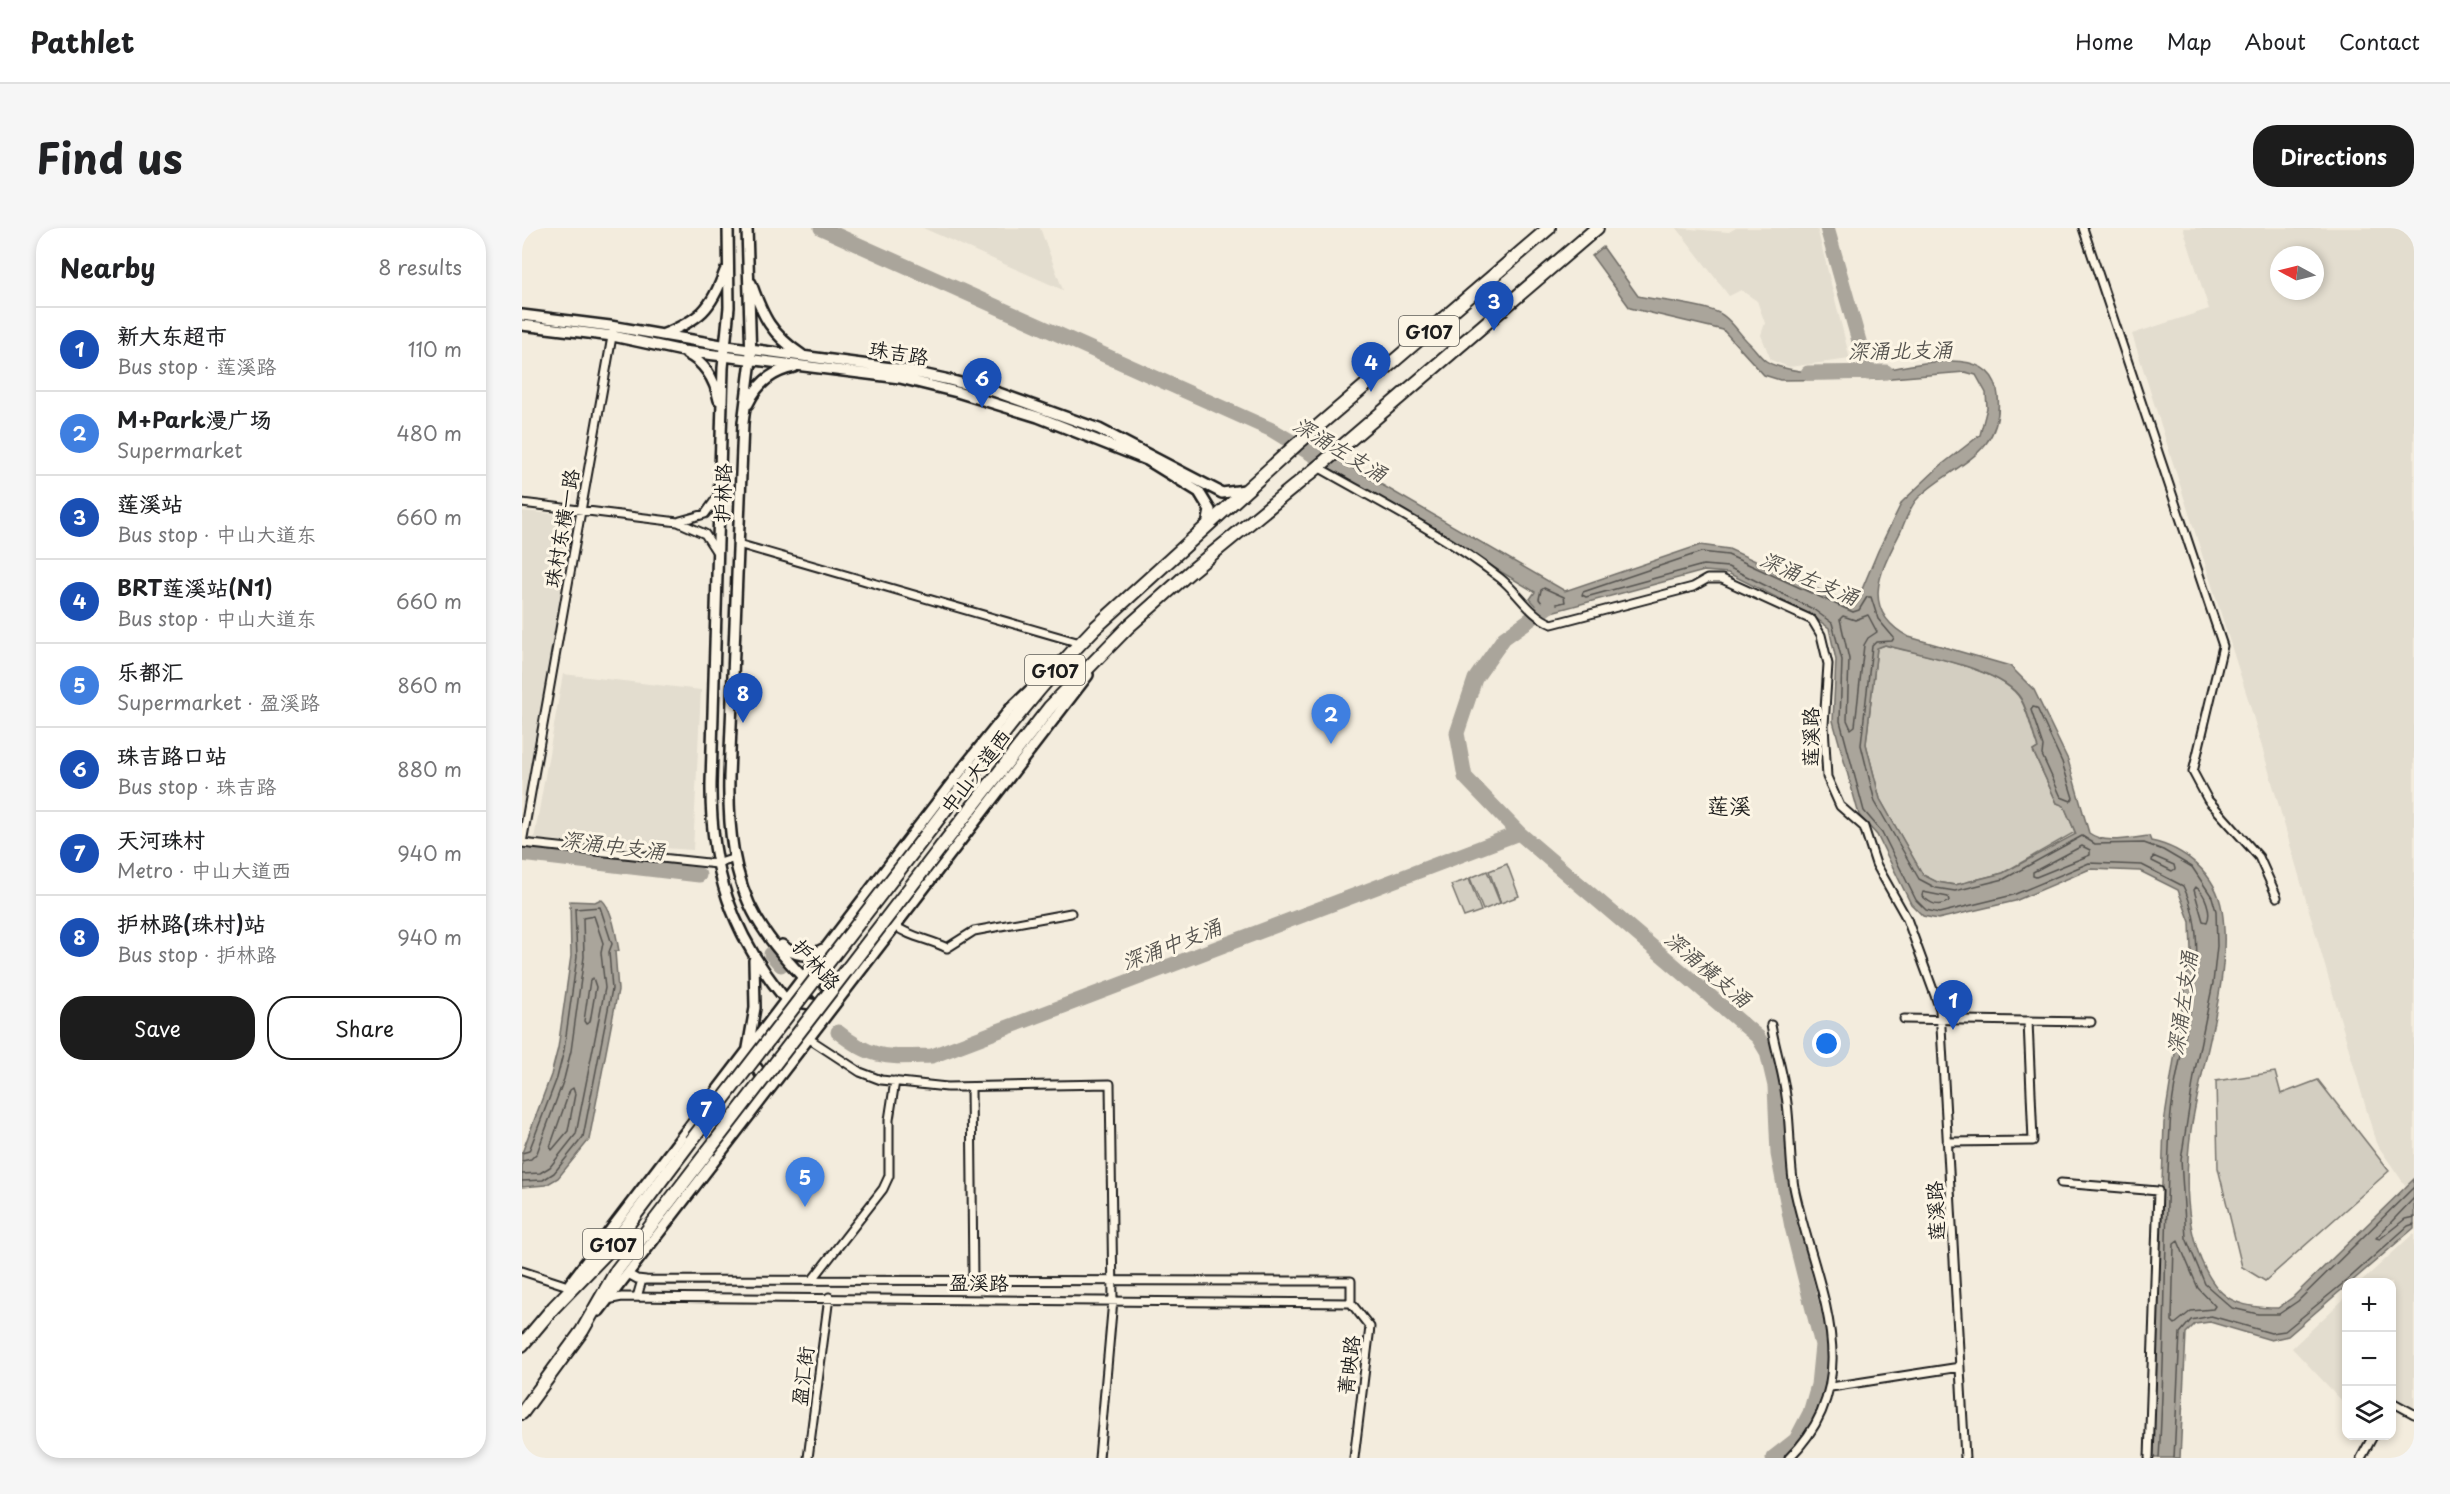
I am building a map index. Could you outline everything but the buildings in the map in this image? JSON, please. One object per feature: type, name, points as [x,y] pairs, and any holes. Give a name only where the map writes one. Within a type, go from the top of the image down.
[{"type":"highway","name":"G107","points":[[1248,490],[1296,445],[1550,228]]},
{"type":"highway","name":"G107","points":[[1321,464],[1597,228]]},
{"type":"highway","name":"中山大道西","points":[[582,1331],[617,1270],[1050,707],[1109,646],[1190,572],[1321,464]]},
{"type":"highway","name":"中山大道西","points":[[546,1316],[608,1251],[1016,718],[1067,656],[1156,570],[1248,490]]},
{"type":"highway","name":"G107","points":[[522,1345],[546,1316]]},
{"type":"highway","name":"G107","points":[[522,1413],[582,1331]]},
{"type":"main road","name":"护林路","points":[[728,229],[729,307],[717,554],[712,841],[728,900],[764,974],[786,1000],[831,1007]]},
{"type":"main road","name":"护林路","points":[[747,229],[751,360],[743,423],[729,777],[730,835],[735,858],[755,918],[768,936],[831,1007]]},
{"type":"main road","points":[[661,335],[692,322],[706,310],[727,266]]},
{"type":"main road","points":[[682,351],[698,361],[711,377],[718,395],[722,422],[743,423],[752,396],[760,384],[774,374],[801,361],[770,328],[747,273]]},
{"type":"main road","name":"珠吉路","points":[[522,315],[613,331],[682,351],[751,349],[801,361],[927,384],[1038,417],[1156,465],[1199,492],[1210,510],[1207,526]]},
{"type":"main road","name":"珠吉路","points":[[522,325],[661,335],[726,351],[751,360],[801,361],[910,371],[996,392],[1120,438],[1222,493],[1248,490]]},
{"type":"main road","points":[[582,1331],[1109,646]]},
{"type":"main road","points":[[546,1316],[1010,709],[1067,656]]},
{"type":"main road","points":[[768,936],[798,955],[816,953],[828,946]]},
{"type":"main road","points":[[746,1053],[755,1008],[756,971],[752,952]]},
{"type":"main road","points":[[734,1070],[745,1067],[757,1068],[764,1079],[763,1097]]},
{"type":"street","points":[[2084,228],[2223,646],[2193,772],[2208,800],[2259,857],[2277,897]]},
{"type":"street","name":"珠村东横一路","points":[[522,843],[613,331]]},
{"type":"street","name":"莲溪路","points":[[1321,464],[1500,579],[1541,620],[1552,624],[1693,587],[1707,579],[1722,579],[1812,620],[1824,641],[1828,664],[1824,725],[1827,777],[1840,806],[1864,827],[1876,864],[1907,919],[1931,983],[1941,1020],[1965,1458]]},
{"type":"street","points":[[678,522],[705,514],[714,505],[719,494]]},
{"type":"street","points":[[522,502],[678,522],[705,534],[713,543],[717,554]]},
{"type":"street","points":[[738,544],[1080,643]]},
{"type":"street","points":[[522,843],[717,864],[735,858]]},
{"type":"street","points":[[894,925],[904,933],[926,938],[947,948],[974,931],[1071,913]]},
{"type":"street","points":[[1904,1019],[2091,1022]]},
{"type":"street","points":[[1947,1142],[2033,1141],[2028,1021]]},
{"type":"street","points":[[1771,1024],[1786,1096],[1794,1184],[1807,1242],[1831,1323],[1833,1343],[1831,1387],[1815,1430],[1789,1458]]},
{"type":"street","points":[[808,1038],[860,1072],[881,1080],[971,1087],[1110,1084],[1114,1280],[1100,1458]]},
{"type":"street","points":[[813,1279],[875,1200],[889,1176],[889,1120],[895,1081]]},
{"type":"street","points":[[971,1087],[973,1279]]},
{"type":"street","points":[[2061,1183],[2158,1191],[2149,1458]]},
{"type":"street","points":[[522,1270],[568,1286]]},
{"type":"street","name":"盈溪路","points":[[607,1300],[637,1297],[829,1297],[1351,1303],[1351,1281],[642,1280],[628,1274]]},
{"type":"street","points":[[637,1297],[642,1280]]},
{"type":"street","name":"盈汇街","points":[[808,1458],[829,1297]]},
{"type":"street","name":"菁映路","points":[[1351,1303],[1370,1328],[1354,1458]]},
{"type":"street","points":[[1831,1387],[1960,1367]]},
{"type":"street","points":[[2396,1405],[2414,1414]]},
{"type":"street","points":[[2361,1458],[2371,1440]]},
{"type":"shaded area","points":[[923,228],[1040,228],[1063,290]]},
{"type":"shaded area","points":[[1677,228],[1729,232],[1736,228],[1817,228],[1850,359],[1789,367],[1771,360],[1761,335],[1765,323],[1757,301],[1741,290],[1729,296]]},
{"type":"shaded area","points":[[2183,228],[2414,228],[2414,1198],[2376,1143],[2249,702],[2132,334],[2209,309]]},
{"type":"shaded area","points":[[522,511],[575,516],[522,816]]},
{"type":"shaded area","points":[[1885,645],[1959,664],[1997,679],[2012,689],[2021,700],[2028,717],[2038,748],[2033,751],[2057,803],[2064,805],[2075,832],[2003,873],[1955,885],[1937,882],[1923,875],[1880,799],[1866,744],[1877,648]]},
{"type":"shaded area","points":[[563,674],[701,690],[693,850],[534,839]]},
{"type":"shaded area","points":[[1507,864],[1519,896],[1501,903],[1489,871]]},
{"type":"shaded area","points":[[1487,871],[1500,903],[1483,910],[1470,878]]},
{"type":"shaded area","points":[[1469,879],[1481,911],[1464,917],[1451,885]]},
{"type":"shaded area","points":[[2275,1072],[2281,1094],[2318,1080],[2389,1171],[2265,1281],[2242,1267],[2218,1168],[2216,1081]]},
{"type":"shaded area","points":[[2414,1233],[2414,1409],[2396,1398],[2396,1278],[2365,1278]]},
{"type":"shaded area","points":[[2342,1301],[2342,1401],[2292,1348]]},
{"type":"water","points":[[1603,247],[1638,296],[1701,307],[1723,315],[1763,359],[1773,365],[1805,372],[1846,375],[1910,365],[1958,361],[1978,366],[1992,377],[1998,396],[1998,416],[1993,432],[1974,456],[1932,486],[1913,504],[1881,576],[1878,590],[1879,603],[1884,615],[1893,626],[1909,637],[2010,666],[2034,690],[2068,760],[2089,833],[2095,837],[2110,840],[2149,836],[2151,841],[2164,844],[2187,856],[2206,874],[2219,897],[2224,936],[2220,991],[2191,1130],[2187,1179],[2192,1229],[2207,1273],[2221,1292],[2230,1299],[2251,1306],[2278,1308],[2293,1297],[2414,1179],[2414,1228],[2356,1278],[2342,1278],[2342,1289],[2288,1336],[2271,1340],[2210,1322],[2195,1324],[2186,1333],[2180,1458],[2153,1458],[2164,1123],[2191,951],[2190,922],[2178,890],[2140,871],[2090,869],[2015,901],[1938,919],[1923,916],[1911,904],[1877,835],[1859,815],[1833,721],[1836,660],[1829,628],[1810,614],[1728,573],[1704,571],[1544,614],[1530,599],[1535,592],[1341,476],[1351,467],[1565,591],[1700,545],[1729,549],[1855,606],[1902,502],[1940,466],[1980,435],[1987,408],[1986,393],[1976,375],[1965,372],[1879,379],[1780,380],[1764,375],[1723,330],[1630,308],[1592,256]],"holes":[[[1885,645],[1938,658],[1997,679],[2011,688],[2021,699],[2038,748],[2033,751],[2057,803],[2064,806],[2076,834],[2003,873],[1955,885],[1937,882],[1923,875],[1880,799],[1866,744],[1877,648]]]},
{"type":"water","points":[[601,899],[611,916],[617,938],[619,951],[615,951],[618,990],[589,1140],[558,1178],[546,1185],[522,1187],[522,1153],[551,1075],[558,1048],[571,956],[570,901],[595,902]]},
{"type":"waterway","name":"深涌左支涌","points":[[821,228],[1272,430],[1360,483]]},
{"type":"waterway","points":[[1827,228],[1868,373]]},
{"type":"waterway","name":"深涌北支涌","points":[[1808,373],[1886,372]]},
{"type":"waterway","name":"深涌横支涌","points":[[1549,606],[1504,638],[1475,679],[1457,733],[1465,777],[1519,833],[1758,1037],[1767,1052],[1775,1086],[1778,1154],[1792,1227],[1822,1345],[1818,1385],[1810,1413],[1796,1440],[1773,1458]]},
{"type":"waterway","name":"深涌中支涌","points":[[838,1032],[872,1053],[904,1057],[932,1056],[1519,833]]},
{"type":"waterway","name":"深涌中支涌","points":[[522,854],[699,875]]},
{"type":"waterway","name":"深涌中支涌","points":[[771,954],[781,965]]},
{"type":"place","name":"莲溪站","points":[[1494,331]]},
{"type":"place","name":"BRT莲溪站(N1)","points":[[1371,392]]},
{"type":"place","name":"珠吉路口站","points":[[982,408]]},
{"type":"place","name":"护林路(珠村)站","points":[[743,723]]},
{"type":"place","name":"M+Park漫广场","points":[[1331,744]]},
{"type":"place","name":"新大东超市","points":[[1953,1030]]},
{"type":"place","name":"天河珠村","points":[[706,1139]]},
{"type":"place","name":"乐都汇","points":[[805,1207]]},
{"type":"district","name":"莲溪","points":[[1729,804]]}]
